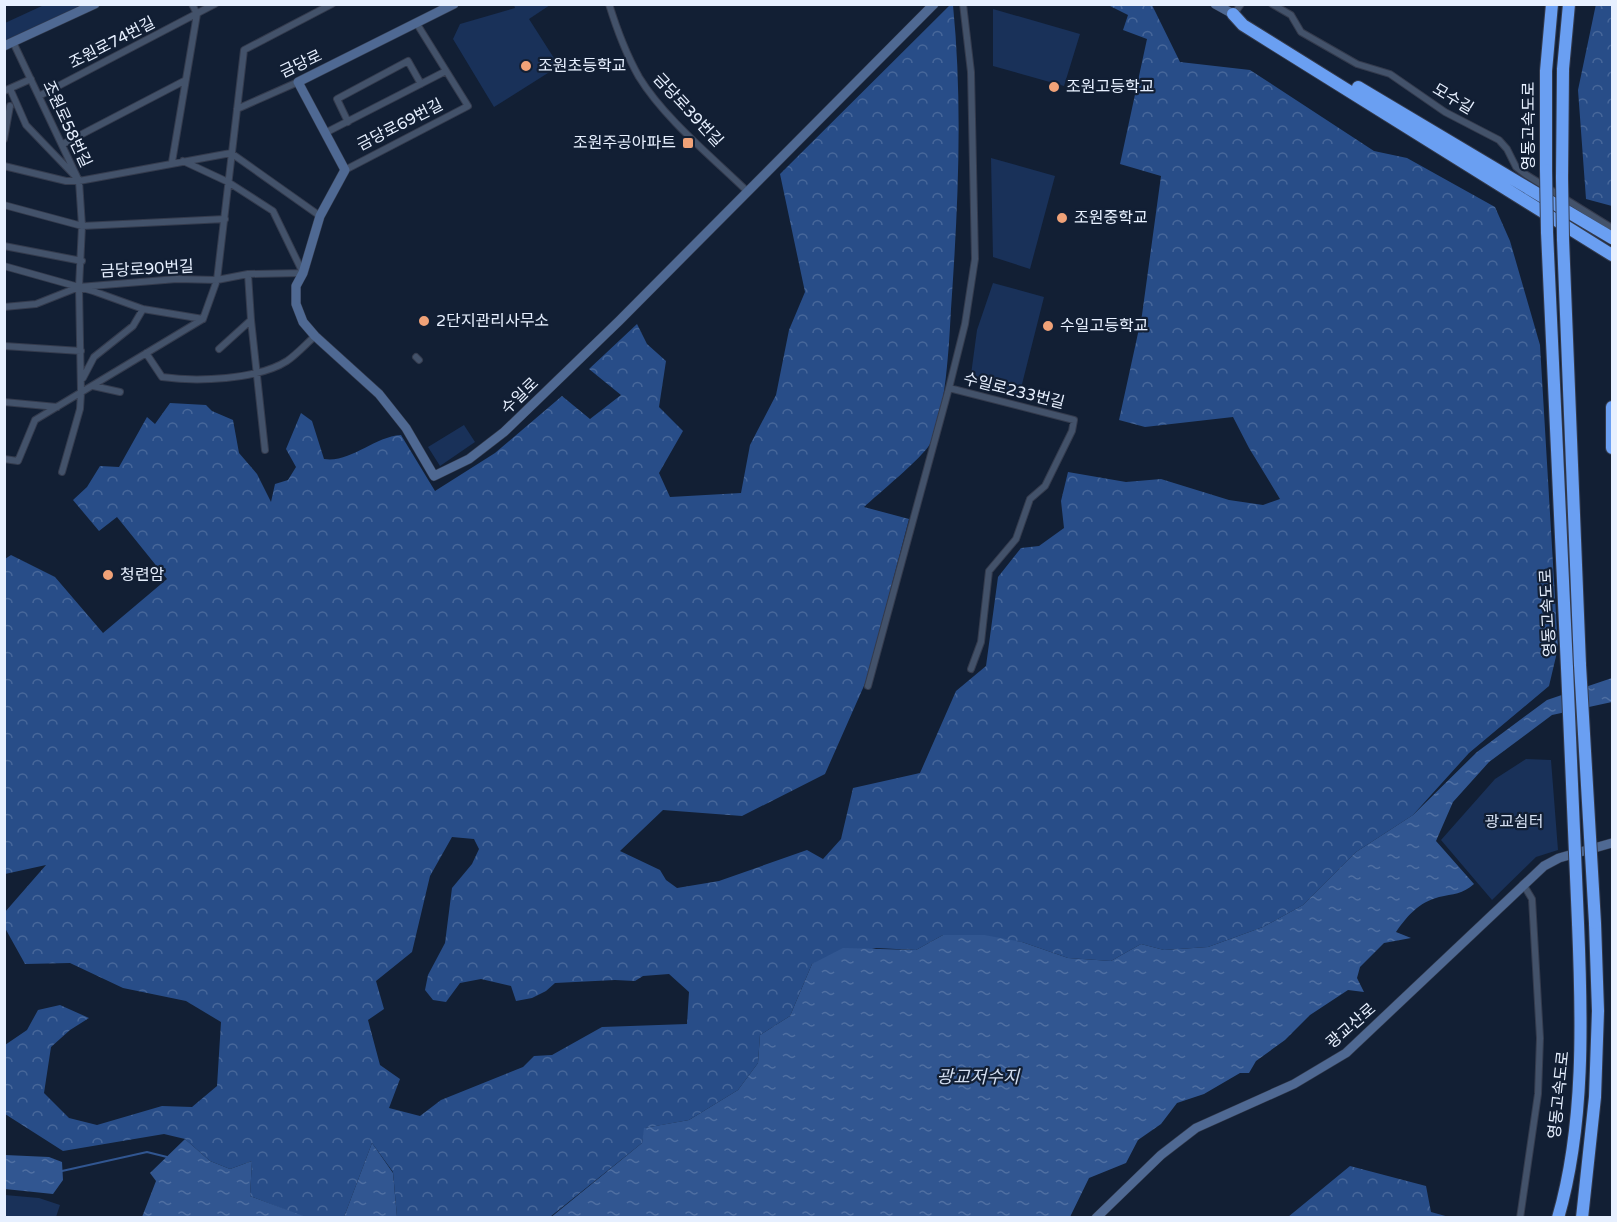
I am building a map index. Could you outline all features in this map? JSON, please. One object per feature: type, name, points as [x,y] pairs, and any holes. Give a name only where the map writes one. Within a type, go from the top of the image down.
[{"type":"highway","name":"영동고속도로","points":[[1552,4],[1546,71],[1546,232],[1582,1011],[1578,1099],[1558,1218]]},
{"type":"highway","name":"영동고속도로","points":[[1569,4],[1563,69],[1563,239],[1580,665],[1598,1011],[1595,1097],[1582,1218]]},
{"type":"highway","points":[[1238,8],[1612,237]]},
{"type":"highway","points":[[1238,8],[1243,25],[1612,255]]},
{"type":"highway","points":[[1612,407],[1612,448]]},
{"type":"highway","name":"영동고속도로","points":[[1573,1218],[1585,1169],[1595,1097]]},
{"type":"street","points":[[9,44],[81,8],[96,4]]},
{"type":"street","points":[[172,162],[197,14],[192,4]]},
{"type":"street","name":"조원로74번길","points":[[39,96],[215,4]]},
{"type":"street","name":"금당로39번길","points":[[609,4],[618,34],[640,78],[664,108],[747,191]]},
{"type":"street","points":[[747,191],[934,4]]},
{"type":"street","name":"수일로233번길","points":[[963,4],[971,72],[975,259],[965,324],[949,388],[1074,420],[1072,431],[1045,486],[1030,499],[1016,539],[989,571],[981,642],[970,669]]},
{"type":"street","points":[[1215,4],[1238,8]]},
{"type":"street","name":"모수길","points":[[1272,4],[1291,15],[1295,26],[1310,37],[1357,64],[1390,74],[1445,111],[1499,140],[1507,149],[1516,167],[1612,228]]},
{"type":"street","points":[[4,459],[18,461],[35,420],[203,319],[217,280],[244,50],[331,5]]},
{"type":"street","name":"금당로","points":[[237,109],[298,82],[452,5]]},
{"type":"street","points":[[417,24],[446,71]]},
{"type":"street","name":"조원로58번길","points":[[9,44],[31,79],[79,181],[82,226],[79,287],[81,393]]},
{"type":"street","name":"금당로69번길","points":[[348,122],[337,99],[408,61],[421,84]]},
{"type":"street","name":"금당로69번길","points":[[315,336],[303,322],[296,304],[296,286],[303,273],[320,216],[345,170],[468,106],[446,71],[325,133]]},
{"type":"street","name":"조원로58번길","points":[[31,79],[8,91],[26,125],[79,181]]},
{"type":"street","points":[[63,144],[184,81]]},
{"type":"street","name":"금당로69번길","points":[[298,82],[345,170]]},
{"type":"street","points":[[4,139],[10,106]]},
{"type":"street","points":[[79,181],[172,162],[231,153],[320,216]]},
{"type":"street","points":[[183,161],[228,182],[273,211],[303,273]]},
{"type":"street","name":"조원로58번길","points":[[4,166],[66,181],[79,181]]},
{"type":"street","name":"수일로","points":[[315,336],[379,394],[406,428],[434,476],[469,459],[504,432],[619,321],[747,191]]},
{"type":"street","points":[[4,205],[82,226],[225,219]]},
{"type":"street","points":[[4,246],[82,261]]},
{"type":"street","name":"금당로90번길","points":[[4,266],[79,287],[143,309]]},
{"type":"street","name":"금당로90번길","points":[[4,307],[36,304],[79,287],[177,279],[217,280],[248,274],[303,273]]},
{"type":"street","points":[[248,274],[265,450]]},
{"type":"street","points":[[82,380],[94,357],[133,326],[143,309],[203,319]]},
{"type":"street","points":[[219,349],[251,320]]},
{"type":"street","points":[[146,353],[162,377],[184,380],[257,373],[287,361],[315,336]]},
{"type":"street","points":[[4,346],[81,351]]},
{"type":"street","points":[[93,386],[120,392]]},
{"type":"street","points":[[868,686],[949,388]]},
{"type":"street","points":[[62,472],[80,409],[81,393]]},
{"type":"street","points":[[4,402],[57,407]]},
{"type":"street","name":"광교산로","points":[[1096,1218],[1161,1155],[1196,1128],[1294,1084],[1346,1053],[1544,866],[1559,858],[1612,843]]},
{"type":"street","points":[[1520,1218],[1534,1135],[1540,1038],[1532,899],[1523,884]]},
{"type":"green space","points":[[1596,4],[1612,5],[1612,206],[1586,199],[1578,90]]},
{"type":"green space","points":[[44,5],[77,5],[78,7],[5,43],[5,23]]},
{"type":"green space","points":[[514,5],[550,5],[529,19],[559,66],[494,107],[453,39],[460,24],[515,8]]},
{"type":"green space","points":[[950,5],[953,5],[959,119],[954,271],[946,378],[940,415],[930,444],[864,507],[909,519],[867,679],[825,774],[742,816],[663,810],[620,851],[660,870],[666,880],[677,888],[719,881],[807,850],[823,859],[841,839],[853,788],[920,773],[956,691],[986,666],[998,577],[1021,548],[1039,546],[1064,528],[1061,501],[1068,472],[1126,482],[1161,479],[1229,500],[1263,505],[1280,499],[1233,417],[1145,427],[1119,420],[1142,315],[1161,176],[1120,164],[1147,39],[1123,30],[1128,15],[1108,5],[1152,5],[1180,62],[1250,70],[1374,151],[1407,158],[1495,207],[1510,241],[1540,345],[1558,648],[1549,686],[1469,753],[1413,815],[1356,852],[1303,905],[1263,927],[1208,947],[1164,950],[1141,944],[1111,961],[1068,958],[1022,942],[943,935],[916,950],[876,948],[812,964],[790,1016],[760,1035],[758,1063],[738,1090],[689,1120],[645,1128],[642,1143],[550,1217],[397,1217],[393,1172],[372,1143],[344,1217],[306,1218],[250,1196],[252,1161],[230,1169],[210,1161],[185,1139],[164,1134],[63,1151],[5,1114],[5,1045],[27,1030],[38,1010],[60,1005],[89,1018],[70,1030],[51,1047],[44,1093],[69,1118],[97,1125],[162,1106],[192,1107],[217,1086],[221,1022],[186,1001],[123,988],[70,963],[25,964],[5,928],[5,912],[46,865],[5,874],[5,559],[11,555],[55,577],[103,633],[167,579],[117,517],[99,531],[73,500],[87,487],[100,466],[119,467],[147,417],[155,424],[170,403],[206,405],[212,411],[233,420],[239,453],[257,474],[271,502],[275,484],[288,480],[296,467],[286,449],[301,413],[312,421],[324,459],[353,454],[381,440],[401,435],[435,491],[495,453],[562,396],[590,419],[621,395],[589,369],[637,324],[647,344],[666,361],[659,407],[683,431],[659,473],[670,497],[741,493],[750,445],[776,395],[789,330],[805,292],[780,174]],"holes":[[[452,837],[474,839],[479,849],[472,864],[452,888],[445,943],[428,975],[425,990],[433,1000],[446,1002],[460,983],[481,979],[511,986],[516,1001],[532,998],[555,983],[635,981],[643,976],[669,974],[689,992],[687,1024],[602,1027],[552,1055],[534,1056],[523,1067],[441,1100],[420,1116],[389,1108],[400,1079],[380,1065],[368,1020],[384,1009],[376,981],[412,952],[430,876]]]},
{"type":"green space","points":[[993,9],[1080,34],[1064,86],[993,66]]},
{"type":"green space","points":[[991,158],[1055,176],[1030,269],[993,257]]},
{"type":"green space","points":[[993,283],[1044,297],[1019,396],[970,382],[977,330]]},
{"type":"green space","points":[[464,425],[475,442],[440,466],[428,447]]},
{"type":"green space","name":"광교쉼터","points":[[1526,759],[1551,760],[1558,850],[1536,857],[1492,900],[1441,840],[1495,779]]},
{"type":"green space","points":[[1350,1166],[1426,1186],[1431,1212],[1449,1217],[1288,1217]]},
{"type":"green space","points":[[5,1195],[39,1198],[60,1205],[56,1217],[5,1217]]},
{"type":"water","name":"광교저수지","points":[[1612,678],[1612,702],[1552,715],[1489,762],[1453,802],[1436,841],[1474,884],[1462,892],[1425,903],[1409,915],[1396,932],[1411,938],[1384,943],[1360,967],[1357,978],[1364,992],[1348,990],[1310,1015],[1285,1040],[1256,1061],[1249,1073],[1240,1073],[1204,1094],[1177,1103],[1161,1124],[1138,1140],[1126,1163],[1089,1178],[1070,1217],[550,1218],[642,1143],[644,1128],[689,1120],[738,1090],[758,1063],[760,1035],[790,1016],[812,964],[843,948],[916,950],[943,935],[984,935],[1022,942],[1068,958],[1111,961],[1141,944],[1164,950],[1208,947],[1263,927],[1303,905],[1356,852],[1413,815],[1477,752],[1547,700]]},
{"type":"water","points":[[185,1139],[210,1161],[230,1169],[252,1161],[250,1196],[306,1217],[142,1217],[156,1181],[150,1173]]},
{"type":"water","points":[[372,1143],[393,1173],[397,1217],[344,1217]]},
{"type":"water","points":[[5,1155],[49,1157],[62,1162],[63,1180],[53,1194],[5,1189]]},
{"type":"waterway","points":[[62,1171],[147,1152],[167,1157]]},
{"type":"place","name":"조원초등학교","points":[[526,66]]},
{"type":"place","name":"조원고등학교","points":[[1054,87]]},
{"type":"place","name":"조원주공아파트","points":[[688,143]]},
{"type":"place","name":"조원중학교","points":[[1062,218]]},
{"type":"place","name":"2단지관리사무소","points":[[424,321]]},
{"type":"place","name":"수일고등학교","points":[[1048,326]]},
{"type":"place","name":"청련암","points":[[108,575]]}]
